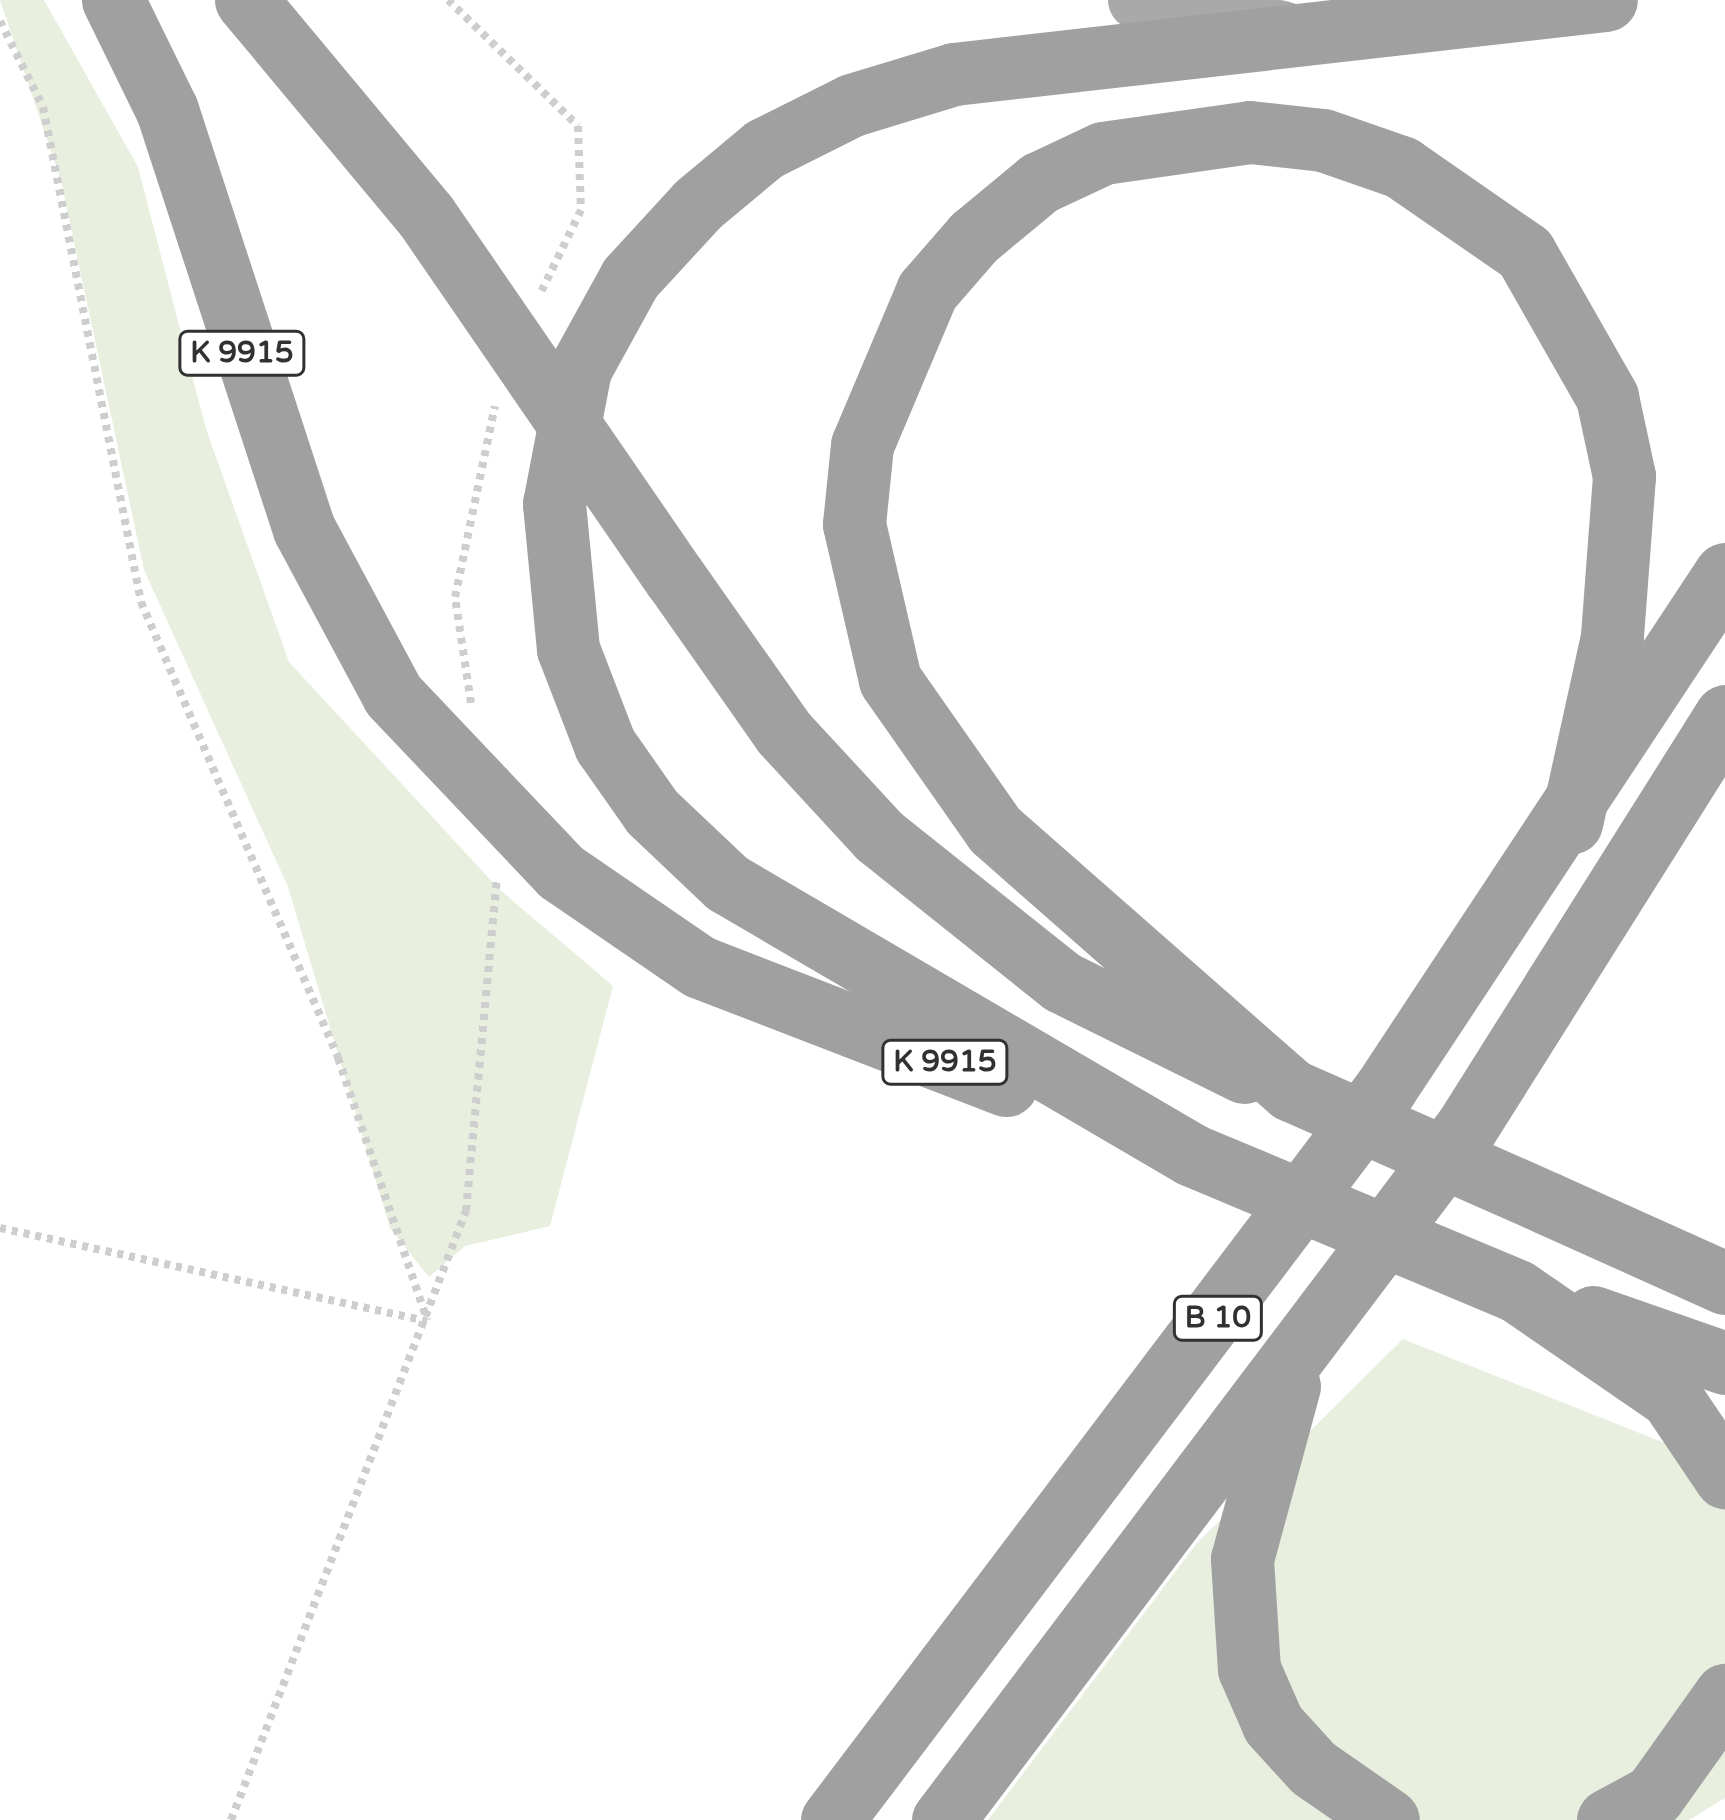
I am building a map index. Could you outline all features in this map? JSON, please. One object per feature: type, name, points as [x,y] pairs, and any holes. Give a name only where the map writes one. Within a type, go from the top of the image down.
[{"type":"highway","name":"K 9915","points":[[113,0],[167,110],[304,529],[393,695],[561,872],[700,967],[778,1003],[1192,1155],[1517,1291],[1725,1363]]},
{"type":"highway","points":[[246,0],[426,216],[784,733],[879,836],[1062,982],[1166,1012]]},
{"type":"highway","points":[[1192,1155],[767,908],[652,812],[605,745],[568,649],[555,568],[560,441],[580,369],[630,278],[764,149],[852,105],[954,74],[1324,40],[1606,0]]},
{"type":"highway","points":[[1570,823],[1624,554],[1607,397],[1572,320],[1525,253],[1401,166],[1323,140],[1250,132],[1103,154],[1039,183],[927,291],[868,425],[854,524],[890,680],[938,760],[995,830],[1166,1012],[1291,1090],[1725,1283]]},
{"type":"highway","name":"B 10","points":[[832,1820],[1235,1296],[1570,823],[1725,574]]},
{"type":"highway","name":"B 10","points":[[943,1820],[1466,1128],[1725,716]]},
{"type":"highway","points":[[1517,1291],[1671,1397],[1725,1477]]},
{"type":"highway","points":[[1302,1345],[1241,1558],[1246,1651],[1273,1724],[1388,1820]]},
{"type":"highway","points":[[1608,1820],[1654,1795],[1725,1695]]},
{"type":"main road","points":[[1138,0],[1324,40]]},
{"type":"path","points":[[448,0],[578,126],[580,210],[536,305]]},
{"type":"path","points":[[0,21],[43,106],[142,602],[312,992],[428,1321]]},
{"type":"path","points":[[472,710],[455,597],[480,442],[504,383]]},
{"type":"path","points":[[231,1820],[428,1321],[466,1211],[496,866]]},
{"type":"path","points":[[0,1228],[428,1321]]},
{"type":"green space","points":[[0,0],[44,0],[138,167],[206,429],[289,662],[499,889],[613,986],[550,1226],[465,1246],[429,1277],[390,1228],[288,887],[144,570],[61,181]]},
{"type":"green space","points":[[1403,1339],[1725,1467],[1725,1798],[1689,1820],[988,1820],[1197,1543]]}]
